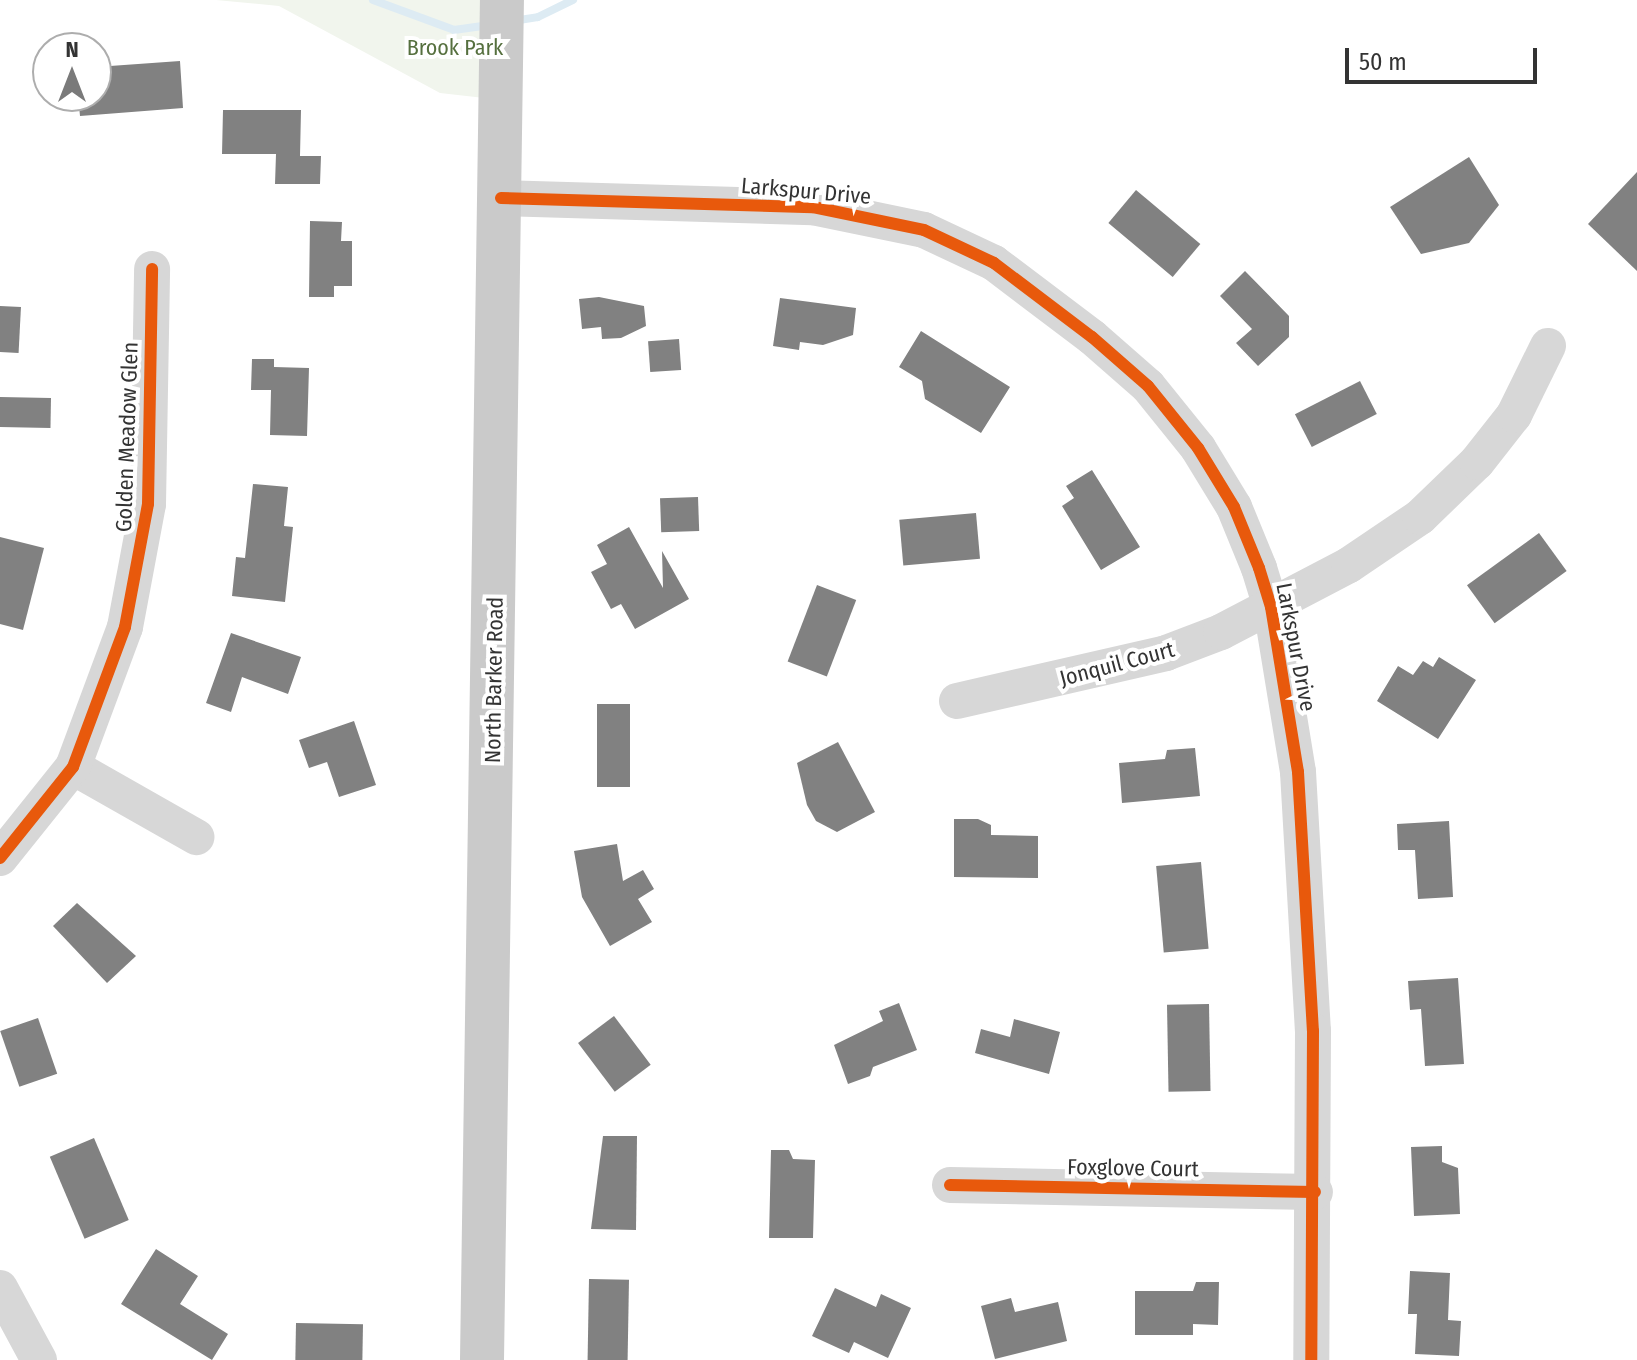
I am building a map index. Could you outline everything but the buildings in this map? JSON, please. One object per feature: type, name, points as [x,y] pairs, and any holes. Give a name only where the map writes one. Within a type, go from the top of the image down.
[{"type":"main road","name":"North Barker Road","points":[[482,1360],[502,16]]},
{"type":"street","name":"Larkspur Drive","points":[[501,198],[813,207],[924,230],[994,263],[1092,337],[1175,418],[1234,507],[1271,607],[1298,772],[1313,1031],[1315,1192],[1311,1360]]},
{"type":"street","name":"Golden Meadow Glen","points":[[0,858],[73,767],[103,695],[141,559],[148,504],[152,269]]},
{"type":"street","name":"Jonquil Court","points":[[957,701],[1166,653],[1271,607],[1420,517],[1477,462],[1514,415],[1548,346]]},
{"type":"street","points":[[73,767],[196,837]]},
{"type":"street","name":"Foxglove Court","points":[[950,1185],[1315,1192]]},
{"type":"street","points":[[0,1288],[39,1360]]},
{"type":"green space","name":"Brook Park","points":[[216,0],[502,0],[502,100],[440,93],[279,6]]},
{"type":"waterway","points":[[373,0],[454,30],[488,25]]},
{"type":"waterway","points":[[513,21],[538,17],[573,0]]},
{"type":"cycle path","points":[[501,198],[813,207],[924,230],[994,263],[1092,337],[1148,386],[1198,448],[1234,507],[1259,568],[1271,607],[1298,772],[1313,1031],[1311,1360]]},
{"type":"cycle path","points":[[0,858],[73,767],[125,627],[148,504],[152,269]]},
{"type":"cycle path","points":[[950,1185],[1315,1192]]}]
